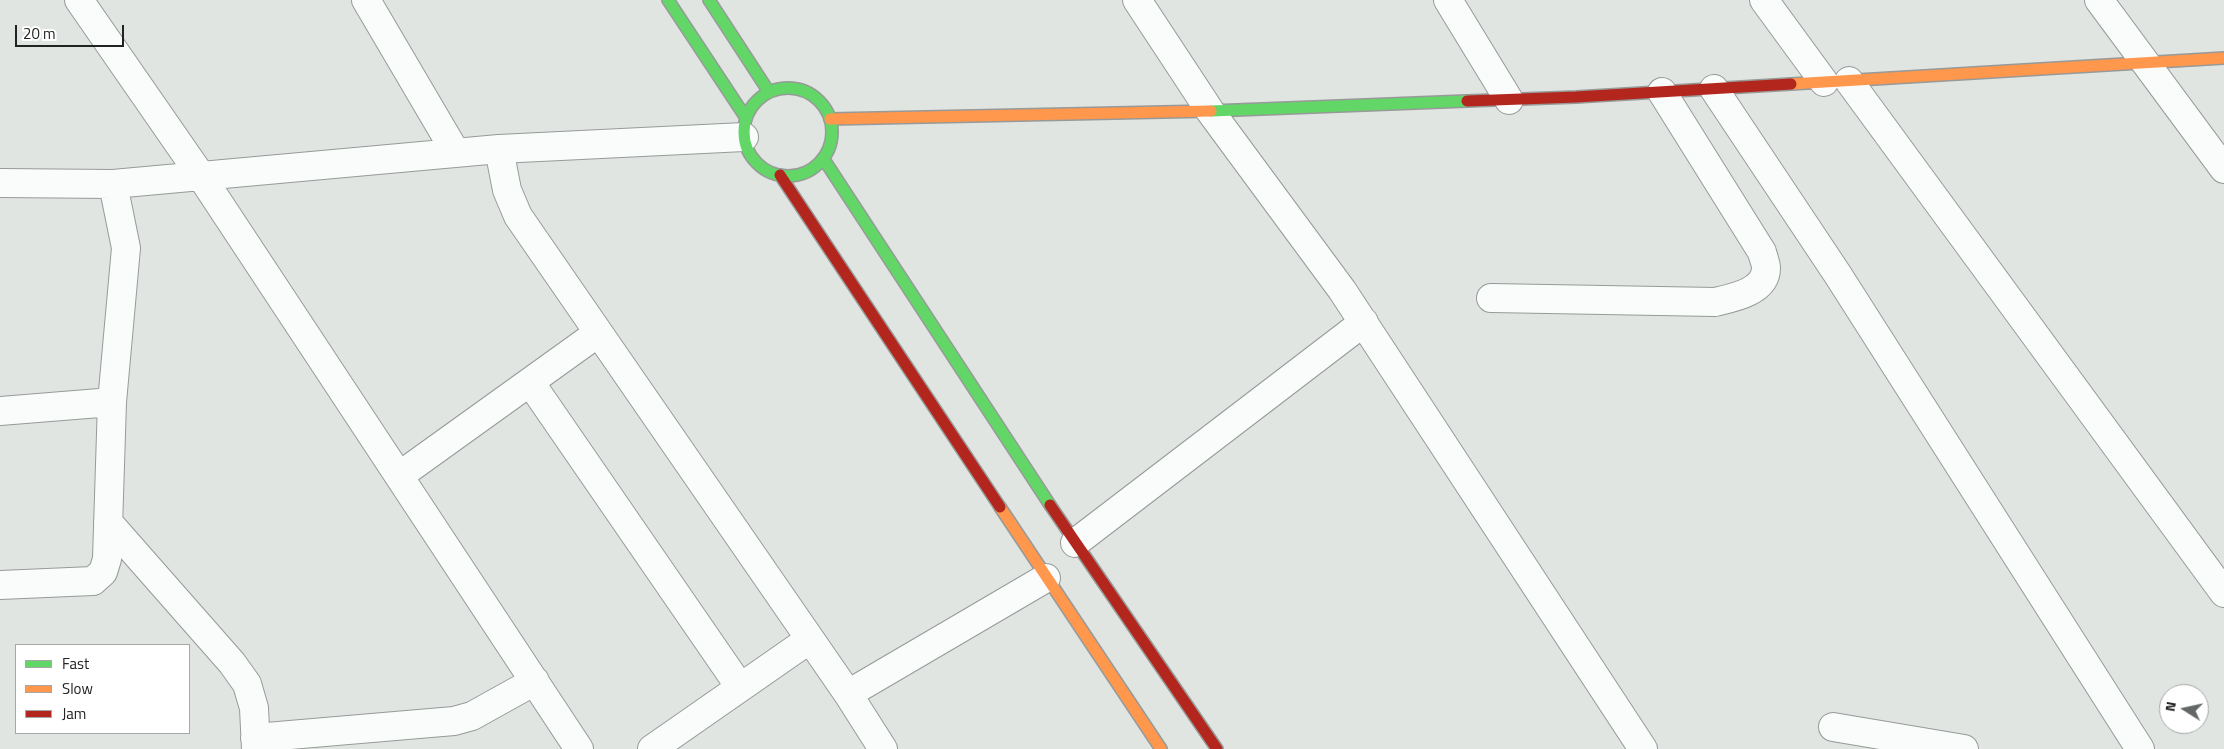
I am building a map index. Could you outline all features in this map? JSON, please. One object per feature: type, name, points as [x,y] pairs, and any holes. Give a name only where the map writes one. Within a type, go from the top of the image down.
[{"type":"street","points":[[80,0],[201,176],[580,749]]},
{"type":"street","points":[[366,0],[456,153]]},
{"type":"street","points":[[668,0],[745,128],[748,150],[756,162],[767,170],[780,175],[796,175],[811,168],[823,158],[830,139],[830,120],[823,106],[812,95],[799,89],[783,87],[769,92],[754,102],[745,128]]},
{"type":"street","points":[[709,0],[769,92]]},
{"type":"street","points":[[1137,0],[1210,111],[1364,322],[1643,749]]},
{"type":"street","points":[[1448,0],[1509,100]]},
{"type":"street","points":[[1764,0],[1836,82],[2224,593]]},
{"type":"street","points":[[2099,0],[2224,169]]},
{"type":"street","points":[[830,120],[1210,111],[1509,100],[2224,58]]},
{"type":"street","points":[[1714,89],[1838,274],[2140,749]]},
{"type":"street","points":[[1491,298],[1715,302],[1739,296],[1756,287],[1764,276],[1766,268],[1762,252],[1662,92]]},
{"type":"street","points":[[0,183],[113,184],[745,128]]},
{"type":"street","points":[[499,149],[507,190],[518,216],[848,694],[883,749]]},
{"type":"street","points":[[823,158],[1075,543],[1217,749]]},
{"type":"street","points":[[780,175],[1161,749]]},
{"type":"street","points":[[0,585],[93,581],[103,572],[107,559],[112,402],[126,248],[113,184]]},
{"type":"street","points":[[1075,543],[1364,322]]},
{"type":"street","points":[[399,476],[598,332]]},
{"type":"street","points":[[530,382],[740,687]]},
{"type":"street","points":[[0,411],[112,402]]},
{"type":"street","points":[[108,522],[232,663],[247,684],[254,708],[255,743],[454,721],[472,716],[535,681]]},
{"type":"street","points":[[848,694],[1046,578]]},
{"type":"street","points":[[652,749],[810,639]]},
{"type":"street","points":[[1833,727],[1964,749]]},
{"type":"traffic: fast","points":[[668,0],[746,118]]},
{"type":"traffic: fast","points":[[709,0],[769,92]]},
{"type":"traffic: fast","points":[[788,88],[805,92],[819,101],[828,115],[832,132],[828,149],[819,163],[805,172],[788,176],[771,172],[757,163],[748,149],[744,132],[748,115],[757,101],[771,92],[788,88]]},
{"type":"traffic: fast","points":[[1211,111],[1467,101]]},
{"type":"traffic: fast","points":[[823,158],[1050,505]]},
{"type":"traffic: slow","points":[[1791,84],[2224,58]]},
{"type":"traffic: slow","points":[[830,119],[1211,111]]},
{"type":"traffic: slow","points":[[1000,507],[1161,749]]},
{"type":"traffic: jam","points":[[1467,101],[1576,97],[1791,84]]},
{"type":"traffic: jam","points":[[780,175],[1000,507]]},
{"type":"traffic: jam","points":[[1050,505],[1217,749]]}]
